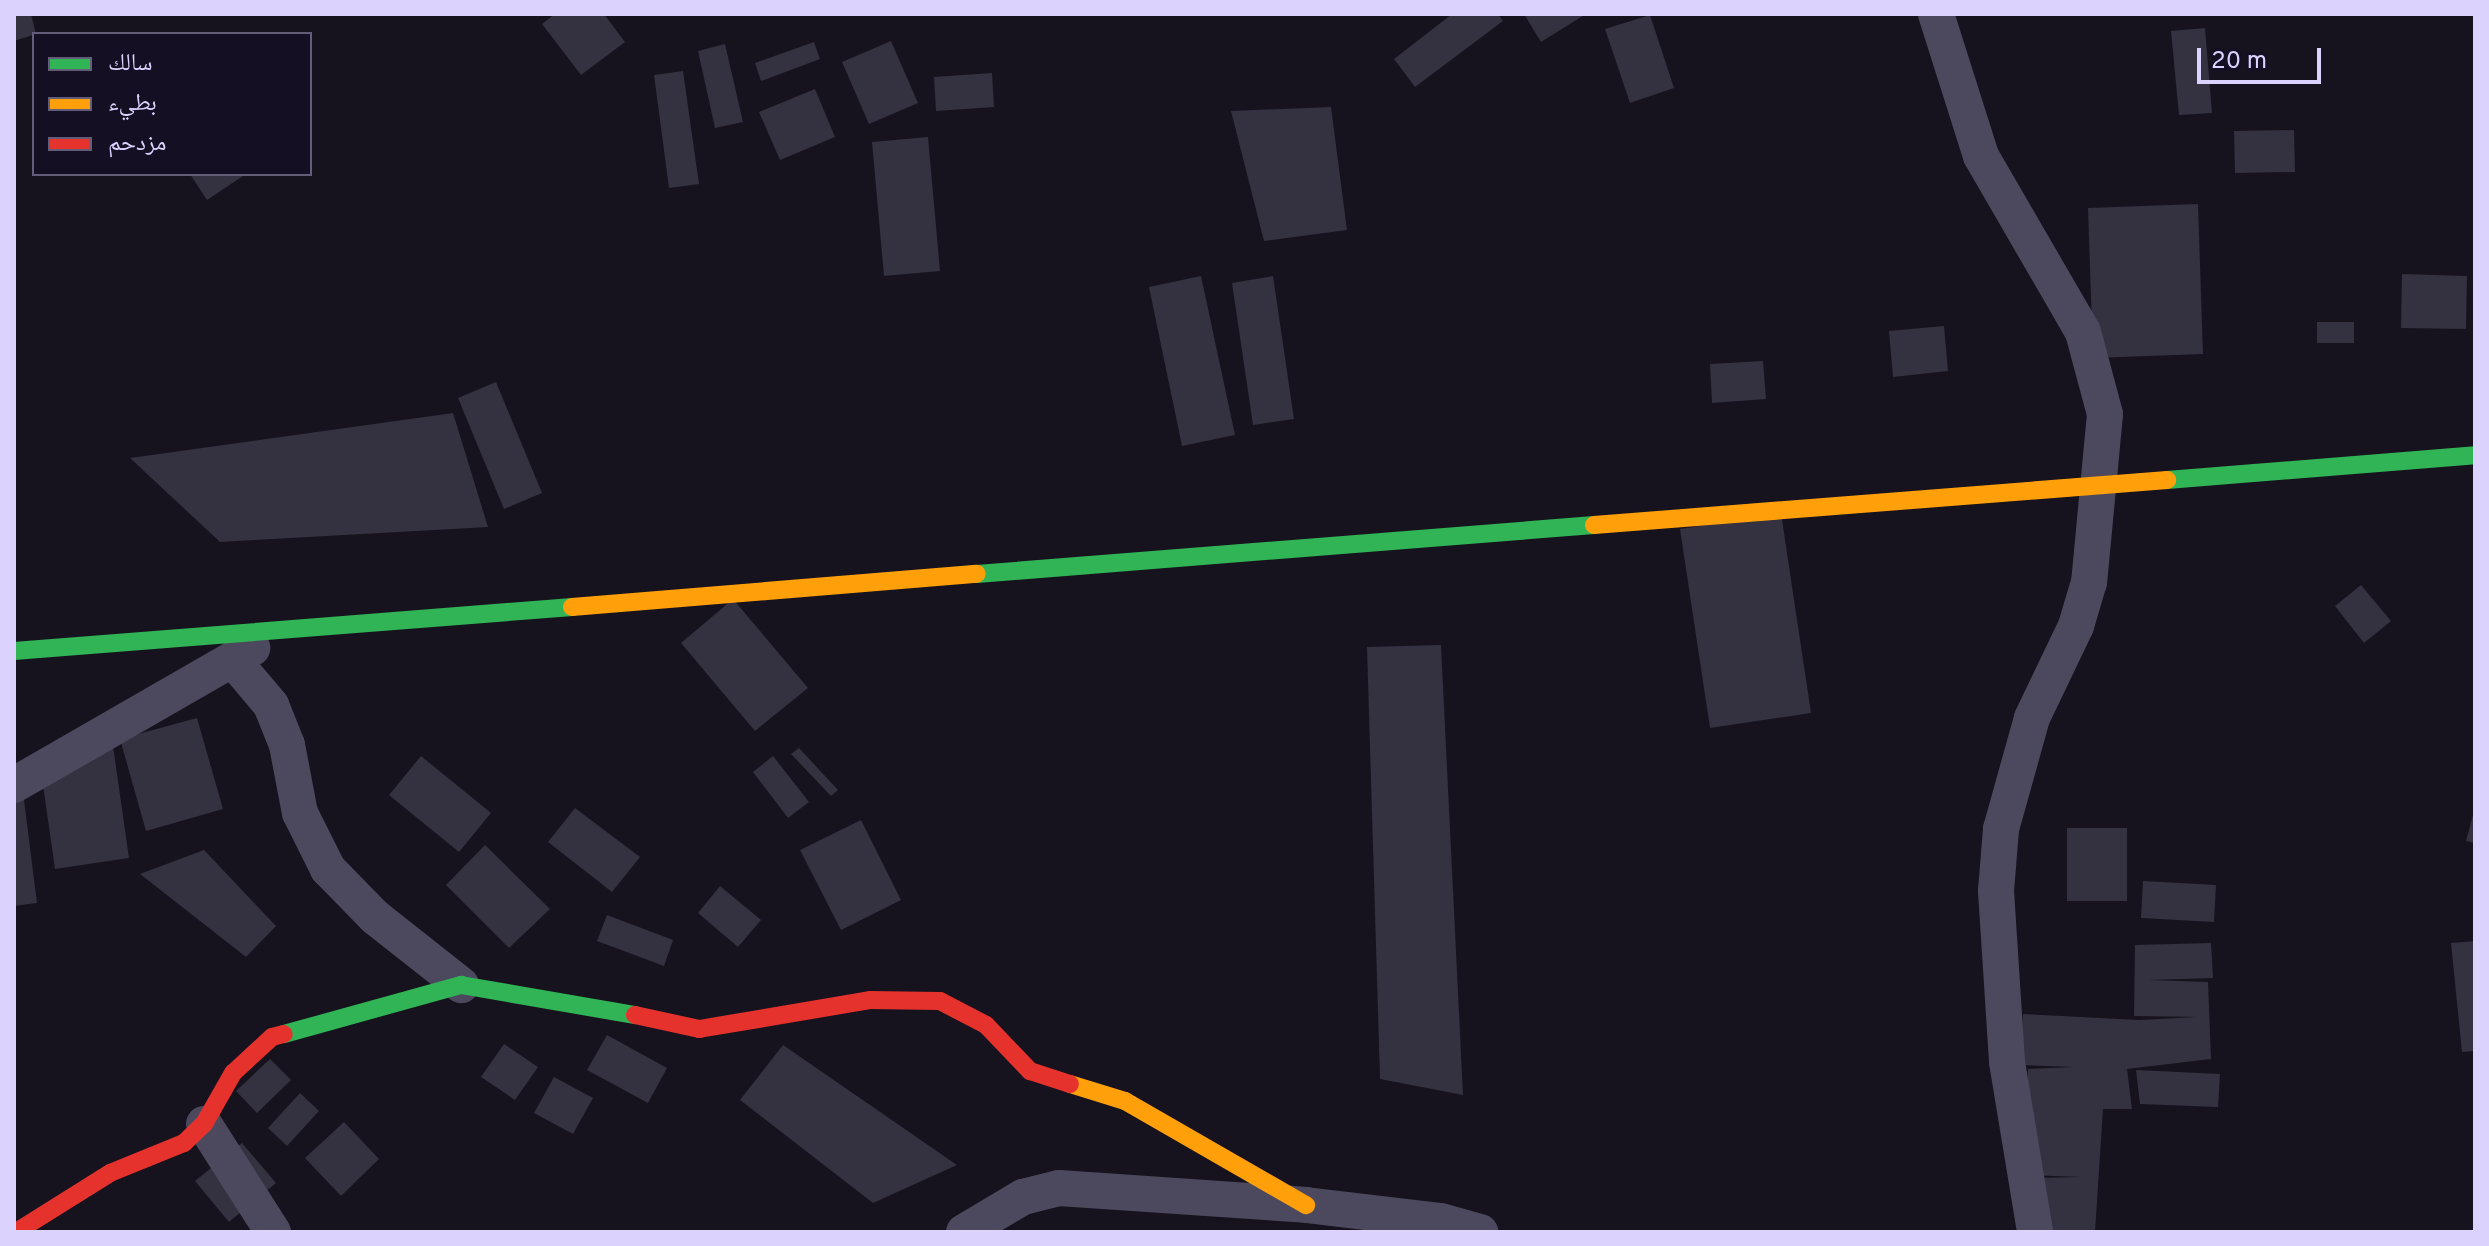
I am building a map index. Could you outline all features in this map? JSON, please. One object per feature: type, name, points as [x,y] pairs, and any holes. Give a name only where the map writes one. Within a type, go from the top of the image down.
[{"type":"street","points":[[1936,14],[1981,156],[2091,353],[2105,414],[2102,484],[2089,582],[2076,626],[2032,718],[2001,829],[1996,891],[2007,1062],[2035,1232]]},
{"type":"street","points":[[14,651],[2475,455]]},
{"type":"street","points":[[14,785],[285,630]]},
{"type":"street","points":[[233,660],[271,705],[287,745],[300,813],[328,869],[375,917],[461,985]]},
{"type":"street","points":[[16,1232],[110,1173],[184,1143],[204,1124],[233,1073],[272,1037],[461,985],[542,995],[699,1029],[870,1000],[940,1001],[986,1025],[1030,1071],[1125,1101],[1306,1205]]},
{"type":"street","points":[[204,1124],[273,1232]]},
{"type":"street","points":[[964,1232],[1023,1197],[1059,1188],[1306,1205],[1441,1221],[1480,1232]]},
{"type":"building","points":[[14,14],[31,14],[36,32],[14,41]]},
{"type":"building","points":[[555,14],[604,14],[625,42],[581,75],[542,24]]},
{"type":"building","points":[[1452,14],[1498,14],[1503,21],[1415,87],[1394,59]]},
{"type":"building","points":[[1524,14],[1586,14],[1541,42]]},
{"type":"building","points":[[1650,15],[1674,88],[1630,103],[1605,29]]},
{"type":"building","points":[[2205,28],[2212,113],[2179,115],[2171,31]]},
{"type":"building","points":[[891,41],[918,103],[869,124],[842,62]]},
{"type":"building","points":[[814,42],[820,59],[761,81],[755,63]]},
{"type":"building","points":[[725,44],[743,122],[715,128],[698,51]]},
{"type":"building","points":[[683,71],[699,184],[669,188],[654,75]]},
{"type":"building","points":[[992,73],[994,107],[936,111],[934,77]]},
{"type":"building","points":[[815,89],[835,137],[780,160],[759,112]]},
{"type":"building","points":[[1331,107],[1347,230],[1264,241],[1231,111]]},
{"type":"building","points":[[2294,130],[2295,172],[2235,173],[2234,131]]},
{"type":"building","points":[[928,137],[940,271],[884,276],[872,142]]},
{"type":"building","points":[[191,176],[243,176],[207,200]]},
{"type":"building","points":[[2198,204],[2203,354],[2093,358],[2088,208]]},
{"type":"building","points":[[2402,274],[2467,276],[2466,329],[2401,328]]},
{"type":"building","points":[[1201,276],[1235,435],[1182,446],[1149,287]]},
{"type":"building","points":[[1273,276],[1294,419],[1253,425],[1232,283]]},
{"type":"building","points":[[2317,322],[2354,322],[2354,343],[2317,343]]},
{"type":"building","points":[[1944,326],[1948,371],[1893,377],[1889,331]]},
{"type":"building","points":[[1763,361],[1766,399],[1712,403],[1710,364]]},
{"type":"building","points":[[496,382],[542,493],[504,509],[458,398]]},
{"type":"building","points":[[453,413],[488,527],[220,542],[130,458]]},
{"type":"building","points":[[1781,513],[1811,713],[1710,728],[1680,529]]},
{"type":"building","points":[[2361,585],[2391,621],[2364,643],[2335,606]]},
{"type":"building","points":[[733,599],[808,688],[755,731],[681,643]]},
{"type":"building","points":[[1441,645],[1463,1095],[1380,1079],[1367,647]]},
{"type":"building","points":[[197,718],[223,809],[146,831],[120,739]]},
{"type":"building","points":[[113,746],[129,858],[55,869],[39,757]]},
{"type":"building","points":[[799,748],[838,790],[831,796],[791,754]]},
{"type":"building","points":[[421,756],[491,813],[459,852],[389,795]]},
{"type":"building","points":[[773,756],[809,802],[788,818],[753,772]]},
{"type":"building","points":[[23,792],[37,903],[14,906],[14,793]]},
{"type":"building","points":[[575,808],[640,857],[612,892],[548,842]]},
{"type":"building","points":[[2475,812],[2475,843],[2466,841]]},
{"type":"building","points":[[861,820],[901,900],[841,930],[800,850]]},
{"type":"building","points":[[2067,828],[2127,828],[2127,901],[2067,901]]},
{"type":"building","points":[[485,845],[550,909],[509,948],[446,885]]},
{"type":"building","points":[[204,850],[276,926],[246,957],[140,874]]},
{"type":"building","points":[[2143,881],[2216,885],[2214,922],[2141,918]]},
{"type":"building","points":[[720,886],[761,920],[738,947],[698,913]]},
{"type":"building","points":[[607,915],[673,940],[664,966],[597,941]]},
{"type":"building","points":[[2475,941],[2475,1051],[2462,1052],[2451,943]]},
{"type":"building","points":[[2211,943],[2213,978],[2149,980],[2208,982],[2211,1059],[2127,1069],[2132,1109],[2103,1109],[2095,1232],[2026,1232],[2026,1178],[2082,1177],[2024,1175],[2028,1069],[2074,1067],[2021,1065],[2023,1014],[2139,1020],[2197,1017],[2134,1016],[2135,945]]},
{"type":"building","points":[[607,1035],[667,1068],[648,1103],[587,1070]]},
{"type":"building","points":[[504,1044],[538,1067],[515,1100],[481,1077]]},
{"type":"building","points":[[783,1045],[957,1165],[873,1203],[740,1100]]},
{"type":"building","points":[[270,1059],[291,1080],[257,1113],[236,1091]]},
{"type":"building","points":[[2136,1070],[2220,1074],[2218,1107],[2140,1104]]},
{"type":"building","points":[[554,1077],[593,1098],[573,1134],[534,1113]]},
{"type":"building","points":[[300,1093],[319,1111],[287,1146],[268,1128]]},
{"type":"building","points":[[344,1122],[379,1159],[341,1196],[305,1158]]},
{"type":"building","points":[[242,1143],[276,1183],[229,1222],[195,1181]]},
{"type":"traffic: fast","points":[[2167,480],[2475,455]]},
{"type":"traffic: fast","points":[[977,574],[1594,525]]},
{"type":"traffic: fast","points":[[14,651],[572,607]]},
{"type":"traffic: fast","points":[[284,1034],[461,985],[635,1015]]},
{"type":"traffic: slow","points":[[1594,525],[2167,480]]},
{"type":"traffic: slow","points":[[572,607],[977,574]]},
{"type":"traffic: slow","points":[[1070,1084],[1125,1101],[1306,1205]]},
{"type":"traffic: jam","points":[[635,1015],[699,1029],[870,1000],[940,1001],[986,1025],[1030,1071],[1070,1084]]},
{"type":"traffic: jam","points":[[16,1232],[110,1173],[184,1143],[204,1124],[233,1073],[272,1037],[284,1034]]}]
